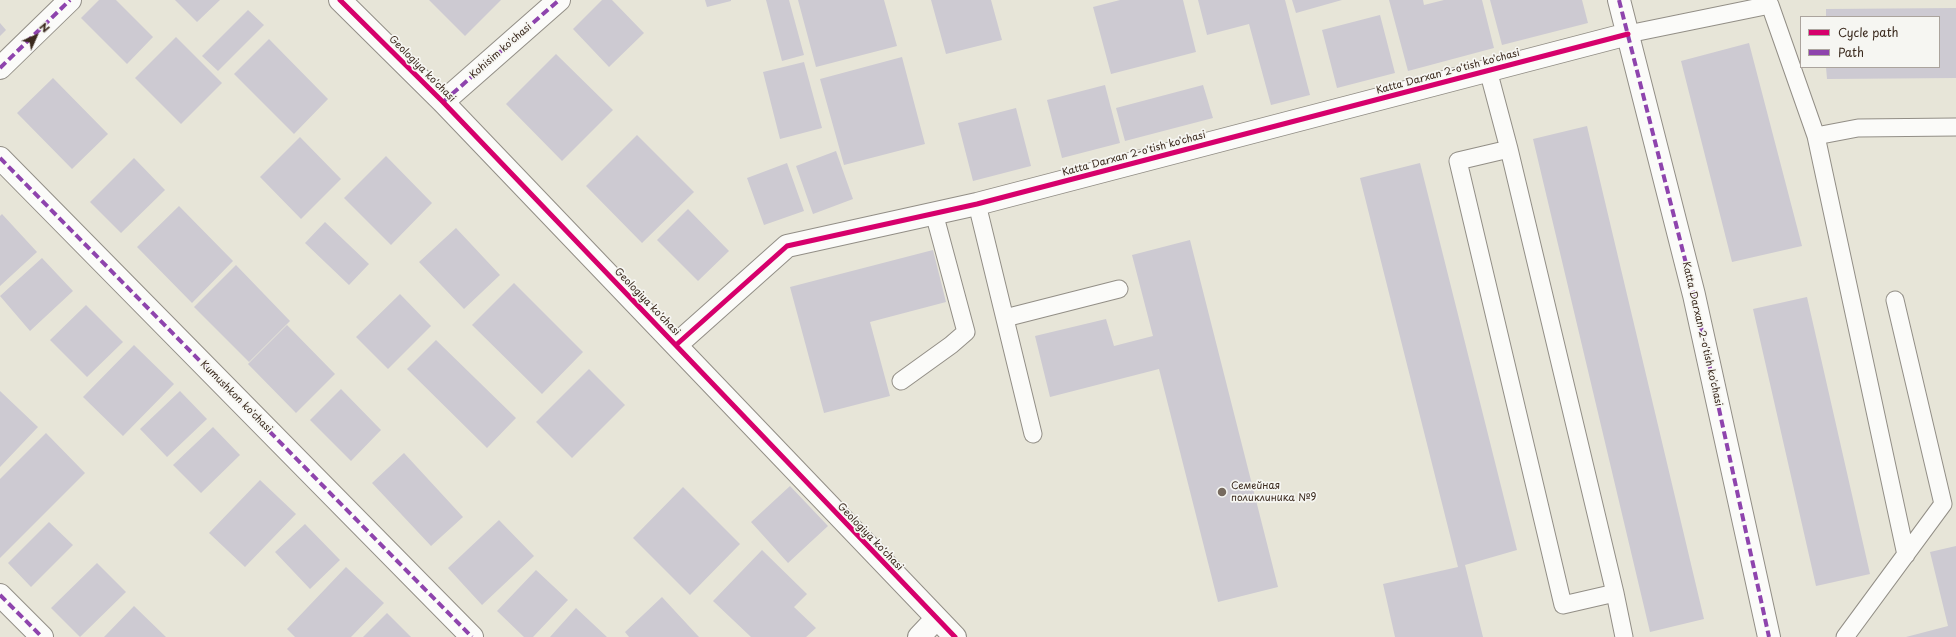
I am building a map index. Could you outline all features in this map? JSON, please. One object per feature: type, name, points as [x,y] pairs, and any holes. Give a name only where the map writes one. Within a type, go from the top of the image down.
[{"type":"street","points":[[0,68],[70,0]]},
{"type":"street","name":"Geologiya ko'chasi","points":[[340,0],[443,102],[936,619],[955,637]]},
{"type":"street","name":"Kohisim ko'chasi","points":[[443,102],[559,0]]},
{"type":"street","name":"Katta Darxan 2-o'tish ko'chasi","points":[[1619,0],[1694,295],[1769,637]]},
{"type":"street","name":"Katta Darxan 2-o'tish ko'chasi","points":[[676,345],[788,246],[977,204],[1628,34]]},
{"type":"street","name":"Kumushkon ko'chasi","points":[[0,158],[472,637]]},
{"type":"street","points":[[0,595],[42,637]]},
{"type":"street","points":[[919,637],[936,619]]},
{"type":"lane","points":[[1628,34],[1770,5],[1816,136],[1906,555]]},
{"type":"lane","points":[[1488,70],[1509,149],[1615,593],[1624,637]]},
{"type":"lane","points":[[1816,136],[1858,128],[1956,127]]},
{"type":"lane","points":[[1509,149],[1458,161],[1559,590],[1563,605],[1615,593]]},
{"type":"lane","points":[[977,204],[1033,434]]},
{"type":"lane","points":[[901,381],[966,332],[934,213]]},
{"type":"lane","points":[[1005,318],[1119,289]]},
{"type":"lane","points":[[1845,637],[1943,504],[1895,300]]},
{"type":"building","points":[[99,0],[116,0],[153,37],[127,64],[81,18]]},
{"type":"building","points":[[175,0],[220,0],[197,22]]},
{"type":"building","points":[[429,0],[501,0],[465,36]]},
{"type":"building","points":[[602,0],[612,0],[644,33],[609,67],[573,29]]},
{"type":"building","points":[[705,0],[731,0],[731,1],[707,7]]},
{"type":"building","points":[[766,0],[789,0],[804,55],[782,61]]},
{"type":"building","points":[[798,0],[884,0],[897,46],[816,67]]},
{"type":"building","points":[[931,0],[991,0],[1002,40],[946,54]]},
{"type":"building","points":[[1120,0],[1183,0],[1196,52],[1111,74],[1093,7]]},
{"type":"building","points":[[1198,0],[1285,0],[1310,95],[1271,105],[1249,24],[1207,35]]},
{"type":"building","points":[[1292,0],[1342,0],[1296,13]]},
{"type":"building","points":[[1389,0],[1423,0],[1424,5],[1444,0],[1482,0],[1494,48],[1408,71]]},
{"type":"building","points":[[1490,0],[1582,0],[1588,23],[1502,45]]},
{"type":"building","points":[[1956,8],[1956,78],[1827,79],[1826,68],[1940,68],[1940,16],[1826,16],[1826,9]]},
{"type":"building","points":[[248,10],[264,25],[218,71],[202,56]]},
{"type":"building","points":[[1380,15],[1395,73],[1337,88],[1322,30]]},
{"type":"building","points":[[0,23],[6,30],[0,36]]},
{"type":"building","points":[[176,37],[222,83],[181,124],[135,78]]},
{"type":"building","points":[[269,39],[328,99],[294,134],[234,74]]},
{"type":"building","points":[[1749,43],[1802,246],[1732,262],[1681,61]]},
{"type":"building","points":[[556,54],[613,110],[562,161],[506,104]]},
{"type":"building","points":[[902,57],[925,144],[844,165],[820,79]]},
{"type":"building","points":[[804,62],[822,128],[780,139],[763,72]]},
{"type":"building","points":[[53,78],[108,134],[72,169],[17,113]]},
{"type":"building","points":[[1105,85],[1120,143],[1062,158],[1047,100]]},
{"type":"building","points":[[1203,85],[1213,118],[1125,141],[1116,108]]},
{"type":"building","points":[[1016,108],[1031,166],[973,181],[958,123]]},
{"type":"building","points":[[1587,126],[1704,619],[1650,632],[1533,139]]},
{"type":"building","points":[[637,135],[694,192],[642,243],[586,186]]},
{"type":"building","points":[[300,137],[341,179],[301,219],[260,177]]},
{"type":"building","points":[[836,151],[853,199],[813,214],[796,166]]},
{"type":"building","points":[[386,156],[432,203],[391,245],[344,198]]},
{"type":"building","points":[[134,158],[165,190],[121,233],[90,202]]},
{"type":"building","points":[[787,163],[804,211],[764,225],[747,178]]},
{"type":"building","points":[[1420,163],[1517,550],[1465,565],[1483,637],[1395,637],[1383,584],[1458,567],[1360,178]]},
{"type":"building","points":[[179,206],[233,261],[192,303],[137,247]]},
{"type":"building","points":[[688,209],[729,251],[698,281],[657,240]]},
{"type":"building","points":[[2,214],[37,252],[0,286],[0,216]]},
{"type":"building","points":[[325,222],[369,264],[349,285],[305,243]]},
{"type":"building","points":[[456,228],[500,275],[464,309],[419,262]]},
{"type":"building","name":"Семейная поликлиника №9","points":[[1190,240],[1278,587],[1218,602],[1159,369],[1050,397],[1035,336],[1106,319],[1114,346],[1153,336],[1132,255]]},
{"type":"building","points":[[933,250],[946,302],[870,322],[890,396],[824,413],[790,287]]},
{"type":"building","points":[[42,258],[73,291],[30,331],[0,296]]},
{"type":"building","points":[[236,265],[290,321],[249,362],[194,307]]},
{"type":"building","points":[[514,283],[583,352],[542,394],[472,325]]},
{"type":"building","points":[[400,294],[431,326],[388,369],[356,337]]},
{"type":"building","points":[[1807,297],[1870,574],[1816,586],[1753,309]]},
{"type":"building","points":[[86,305],[123,342],[87,377],[50,340]]},
{"type":"building","points":[[287,325],[335,374],[296,413],[248,364]]},
{"type":"building","points":[[436,340],[516,418],[487,448],[407,369]]},
{"type":"building","points":[[134,345],[174,384],[123,436],[83,397]]},
{"type":"building","points":[[589,369],[625,405],[572,458],[536,422]]},
{"type":"building","points":[[341,389],[381,430],[351,461],[310,420]]},
{"type":"building","points":[[0,391],[38,427],[0,467]]},
{"type":"building","points":[[180,391],[207,419],[167,457],[140,429]]},
{"type":"building","points":[[213,427],[240,455],[201,493],[173,465]]},
{"type":"building","points":[[46,433],[85,473],[0,558],[0,479]]},
{"type":"building","points":[[404,453],[463,517],[431,546],[372,483]]},
{"type":"building","points":[[260,480],[296,514],[245,567],[209,533]]},
{"type":"building","points":[[790,486],[828,526],[788,563],[751,522]]},
{"type":"building","points":[[683,487],[740,544],[690,595],[633,538]]},
{"type":"building","points":[[499,520],[534,556],[482,605],[448,568]]},
{"type":"building","points":[[49,522],[73,545],[31,587],[8,563]]},
{"type":"building","points":[[305,524],[340,560],[310,589],[275,552]]},
{"type":"building","points":[[1956,546],[1956,637],[1906,637],[1948,626],[1930,552]]},
{"type":"building","points":[[762,550],[807,594],[794,607],[816,628],[806,637],[751,637],[713,601]]},
{"type":"building","points":[[97,563],[126,592],[80,637],[51,608]]},
{"type":"building","points":[[346,567],[384,603],[351,637],[295,637],[287,629]]},
{"type":"building","points":[[536,570],[568,600],[533,637],[524,637],[497,611]]},
{"type":"building","points":[[662,597],[699,637],[629,637],[625,632]]},
{"type":"building","points":[[134,606],[166,637],[104,637]]},
{"type":"building","points":[[576,608],[607,637],[550,637]]},
{"type":"building","points":[[387,613],[411,637],[363,637]]},
{"type":"marked path","points":[[0,68],[70,0]]},
{"type":"marked path","points":[[443,102],[559,0]]},
{"type":"marked path","points":[[1619,0],[1694,295],[1769,637]]},
{"type":"marked path","points":[[0,158],[472,637]]},
{"type":"marked path","points":[[0,595],[42,637]]},
{"type":"cycle path","points":[[340,0],[443,102],[955,637]]},
{"type":"cycle path","points":[[676,345],[787,246],[977,204],[1628,34]]},
{"type":"place","name":"Семейная поликлиника №9","points":[[1222,492]]}]
